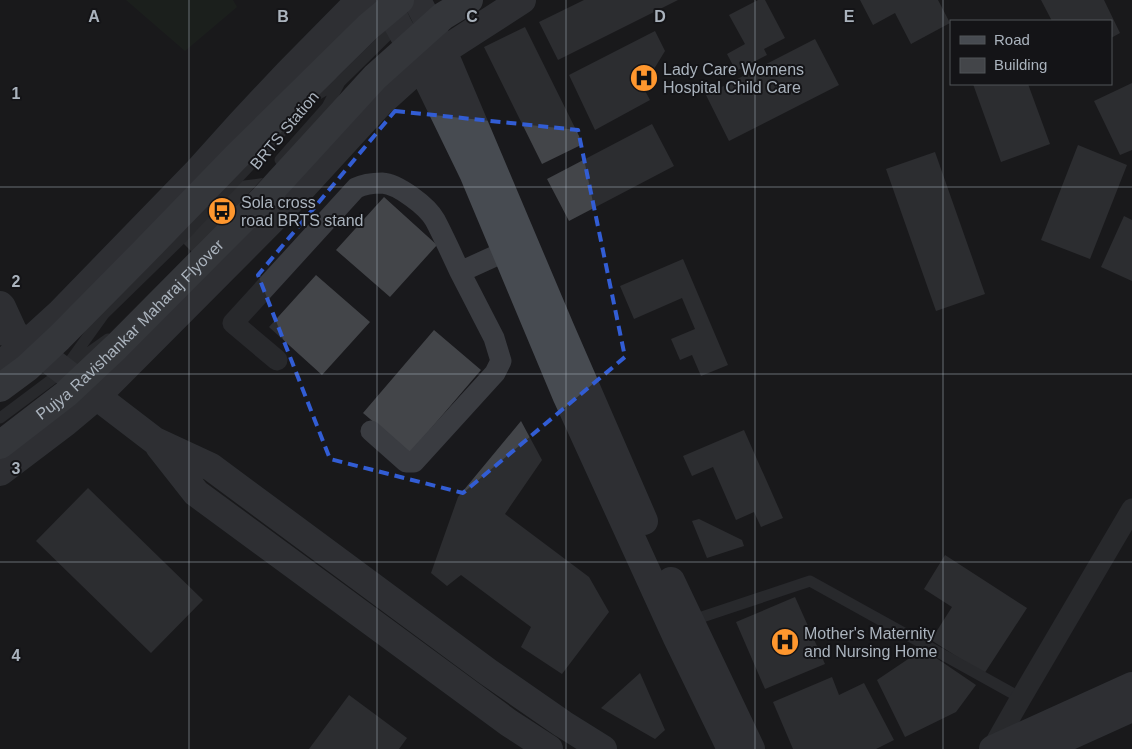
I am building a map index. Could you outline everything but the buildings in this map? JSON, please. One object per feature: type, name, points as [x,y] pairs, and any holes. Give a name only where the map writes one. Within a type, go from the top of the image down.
[{"type":"main road","points":[[0,365],[14,336],[74,298],[360,0]]},
{"type":"main road","points":[[386,0],[412,9],[432,58],[474,175],[567,397],[677,638],[731,749]]},
{"type":"main road","name":"Pujya Ravishankar Maharaj Flyover","points":[[0,445],[66,394],[116,347],[266,196],[375,77],[443,16],[469,0]]},
{"type":"main road","points":[[0,472],[97,396],[281,211],[380,103],[432,58],[522,0]]},
{"type":"main road","points":[[0,388],[27,368],[59,338],[243,150],[368,28],[412,9]]},
{"type":"main road","points":[[432,58],[561,330],[652,540],[751,749]]},
{"type":"main road","points":[[0,305],[14,336],[155,441],[211,467],[488,672],[603,749]]},
{"type":"main road","points":[[155,441],[196,493],[542,747]]},
{"type":"main road","points":[[993,749],[1132,686]]},
{"type":"main road","points":[[1041,749],[1132,708]]},
{"type":"street","points":[[277,360],[233,324],[356,188],[366,184],[384,183],[405,192],[422,205],[434,218],[494,338],[501,361],[495,373],[414,462],[406,462],[371,431]]},
{"type":"street","points":[[460,272],[506,251]]},
{"type":"street","points":[[993,749],[1020,698],[1132,509]]},
{"type":"street","points":[[542,747],[563,724]]},
{"type":"lane","points":[[341,81],[412,9]]},
{"type":"lane","name":"BRTS Station","points":[[270,172],[327,107],[341,81]]},
{"type":"lane","name":"BRTS Station","points":[[62,371],[104,314],[181,239],[315,96],[341,81]]},
{"type":"lane","points":[[0,418],[119,331],[220,227]]},
{"type":"lane","points":[[690,621],[810,581],[1020,698]]},
{"type":"highlighted area","points":[[395,111],[578,130],[625,357],[463,493],[330,459],[258,275]]},
{"type":"shaded area","points":[[126,0],[233,0],[237,7],[185,51]]},
{"type":"place","name":"Lady Care Womens Hospital Child Care","points":[[644,78]]},
{"type":"place","name":"Sola cross road BRTS stand","points":[[222,211]]},
{"type":"place","name":"Mother's Maternity and Nursing Home","points":[[785,642]]}]
